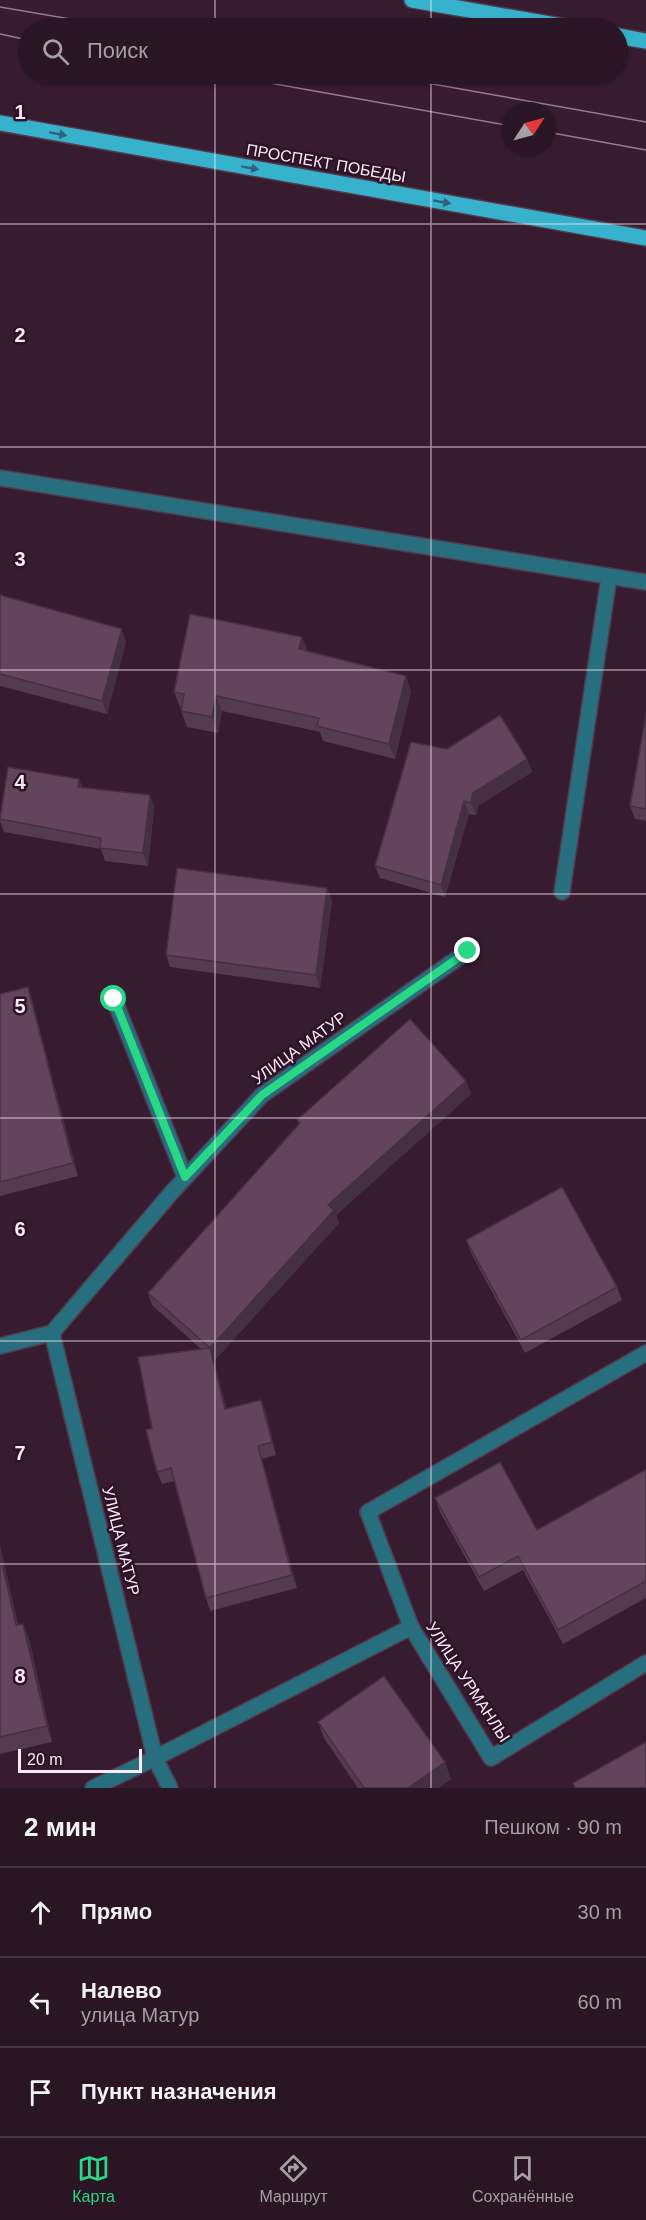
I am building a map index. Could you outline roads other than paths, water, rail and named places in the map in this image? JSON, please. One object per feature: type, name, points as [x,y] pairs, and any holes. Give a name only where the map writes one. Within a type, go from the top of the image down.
[{"type":"main road","points":[[412,0],[516,18]]},
{"type":"main road","points":[[628,38],[646,41]]},
{"type":"main road","name":"ПРОСПЕКТ ПОБЕДЫ","points":[[0,123],[646,238]]},
{"type":"street","points":[[0,478],[646,582]]},
{"type":"street","points":[[562,892],[609,576]]},
{"type":"street","name":"УЛИЦА МАТУР","points":[[154,1758],[52,1333],[185,1177],[262,1095],[468,951]]},
{"type":"street","points":[[114,999],[185,1177]]},
{"type":"street","points":[[0,1346],[52,1333]]},
{"type":"street","points":[[411,1627],[368,1512],[646,1353]]},
{"type":"street","name":"УЛИЦА УРМАНЛЫ","points":[[93,1788],[411,1627],[491,1758],[646,1663]]},
{"type":"street","points":[[154,1758],[170,1788]]},
{"type":"tram line","points":[[0,7],[64,18]]},
{"type":"tram line","points":[[0,34],[18,38]]},
{"type":"tram line","points":[[275,84],[502,124]]},
{"type":"tram line","points":[[432,84],[646,122]]},
{"type":"tram line","points":[[556,134],[646,150]]}]
